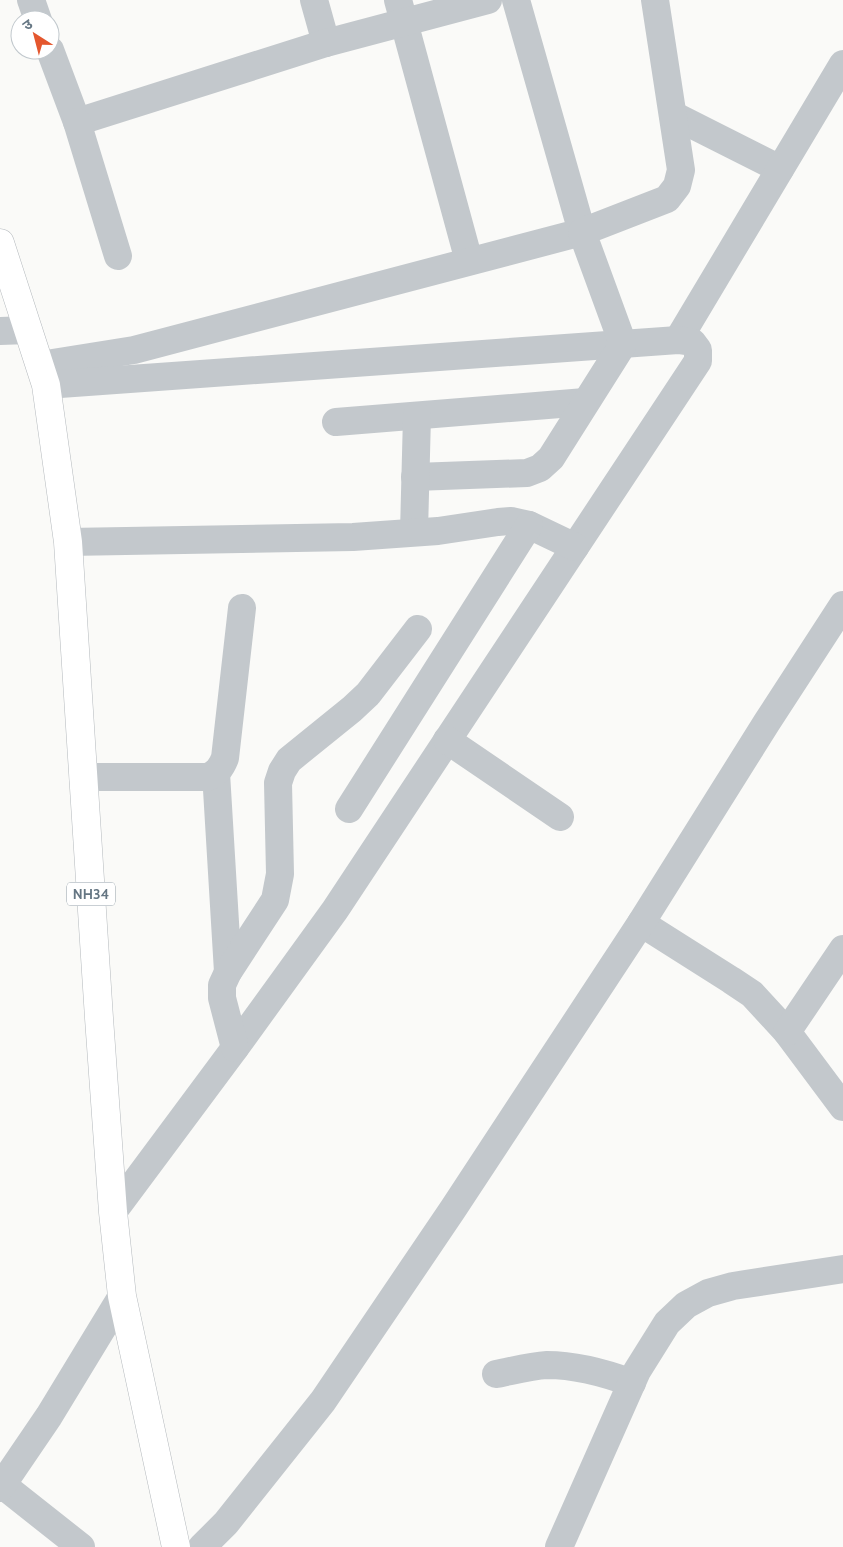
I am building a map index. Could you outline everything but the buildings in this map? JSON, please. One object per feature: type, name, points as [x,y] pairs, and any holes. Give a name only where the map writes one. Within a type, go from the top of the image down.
[{"type":"highway","name":"NH34","points":[[0,243],[43,375],[68,542],[99,1028],[113,1212],[122,1296],[176,1547]]},
{"type":"street","points":[[314,0],[326,44]]},
{"type":"street","points":[[77,122],[326,44],[401,11],[488,0]]},
{"type":"street","points":[[516,0],[582,232],[623,344]]},
{"type":"street","points":[[43,375],[582,232],[667,199],[677,186],[681,170],[655,0]]},
{"type":"street","points":[[401,11],[468,261]]},
{"type":"street","points":[[54,60],[77,122],[118,256]]},
{"type":"street","points":[[678,340],[843,64]]},
{"type":"street","points":[[673,115],[780,169]]},
{"type":"street","points":[[0,332],[28,330]]},
{"type":"street","points":[[43,375],[678,340],[692,342],[698,350],[698,361],[335,910],[113,1212]]},
{"type":"street","points":[[415,477],[527,473],[540,468],[551,458],[623,344]]},
{"type":"street","points":[[336,422],[585,402]]},
{"type":"street","points":[[414,532],[417,416]]},
{"type":"street","points":[[68,542],[353,537],[438,531],[511,521],[529,525],[575,547]]},
{"type":"street","points":[[349,809],[529,525]]},
{"type":"street","points":[[202,1547],[226,1523],[323,1401],[454,1209],[641,923],[843,605]]},
{"type":"street","points":[[83,778],[208,777],[216,773],[222,766],[225,758],[242,608]]},
{"type":"street","points":[[235,1048],[222,998],[222,985],[228,972],[275,900],[280,874],[278,783],[282,771],[289,760],[368,694],[418,629]]},
{"type":"street","points":[[447,740],[560,817]]},
{"type":"street","points":[[216,773],[228,972]]},
{"type":"street","points":[[641,923],[752,994],[787,1032],[843,1106]]},
{"type":"street","points":[[787,1032],[843,948]]},
{"type":"street","points":[[558,1547],[637,1371],[667,1323],[686,1305],[708,1293],[733,1286],[843,1270]]},
{"type":"street","points":[[81,1547],[1,1486],[49,1416],[122,1296]]},
{"type":"street","points":[[496,1374],[545,1365],[564,1366],[609,1374],[632,1383]]}]
